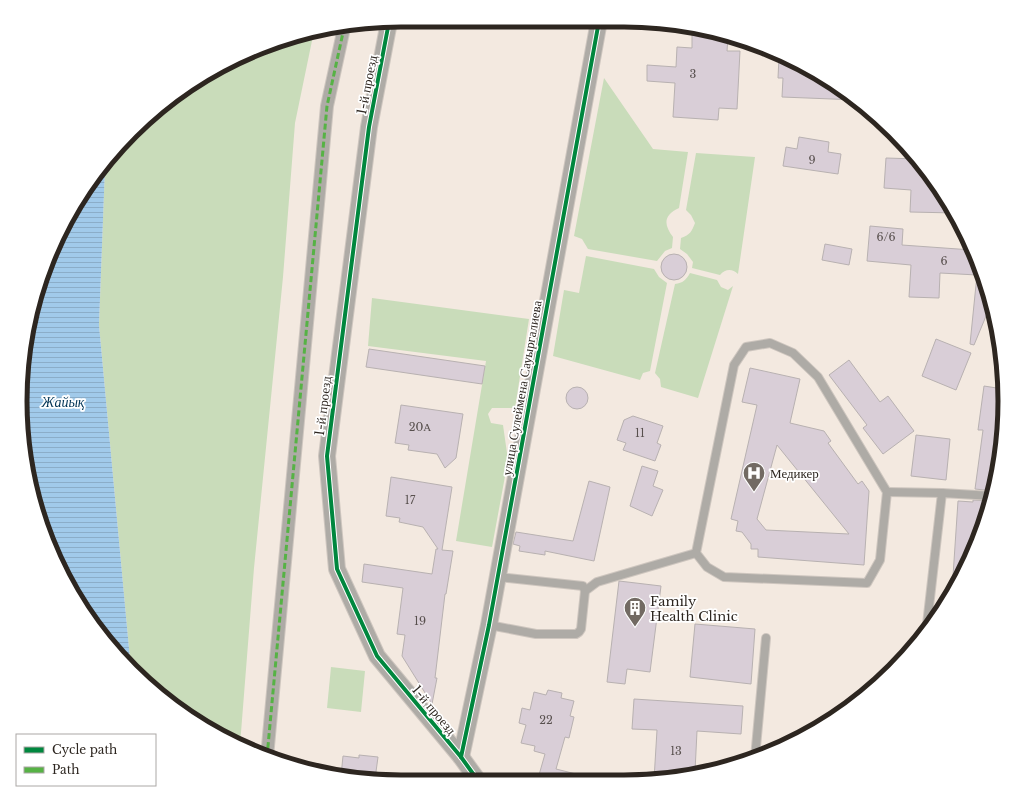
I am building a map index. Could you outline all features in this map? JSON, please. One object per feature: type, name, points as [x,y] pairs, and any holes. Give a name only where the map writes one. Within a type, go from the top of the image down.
[{"type":"street","name":"улица Сулеймена Сауыргалиева","points":[[461,757],[498,578],[598,27]]},
{"type":"street","name":"1-й проезд","points":[[388,28],[369,127],[327,456],[337,570],[377,656],[461,757],[474,775]]},
{"type":"street","points":[[268,750],[327,106],[343,31]]},
{"type":"lane","points":[[770,343],[793,352],[818,377],[887,492],[880,560],[867,584],[724,577],[707,567],[696,553],[734,365],[746,347],[770,343]]},
{"type":"lane","points":[[887,492],[986,496]]},
{"type":"lane","points":[[928,620],[942,493]]},
{"type":"lane","points":[[585,591],[597,582],[696,553]]},
{"type":"lane","points":[[489,624],[536,634],[576,634],[581,629],[585,591],[583,586],[498,578]]},
{"type":"lane","points":[[756,751],[766,638]]},
{"type":"green space","points":[[313,38],[295,123],[283,277],[254,568],[241,738],[214,725],[173,698],[154,682],[130,658],[99,325],[105,172],[120,154],[154,120],[193,90],[214,77],[258,55]]},
{"type":"green space","points":[[604,78],[653,149],[688,152],[679,208],[670,214],[667,220],[668,228],[673,237],[672,248],[665,251],[657,261],[588,249],[582,239],[574,236]]},
{"type":"green space","points":[[696,153],[755,157],[738,274],[729,270],[724,271],[720,275],[692,268],[693,262],[687,254],[680,249],[681,238],[687,236],[695,223],[691,215],[686,210]]},
{"type":"green space","points":[[586,256],[654,269],[659,277],[667,283],[650,371],[643,373],[640,380],[553,356],[564,290],[579,293]]},
{"type":"green space","points":[[690,273],[717,280],[721,287],[728,290],[733,286],[698,398],[661,387],[660,379],[655,373],[675,284],[684,281]]},
{"type":"green space","points":[[372,298],[529,319],[515,408],[492,408],[488,414],[491,423],[503,425],[508,460],[492,547],[456,541],[486,361],[368,346]]},
{"type":"green space","points":[[331,667],[365,671],[361,712],[327,708]]},
{"type":"water","name":"Жайық","points":[[105,172],[99,325],[130,658],[104,629],[90,609],[77,588],[55,544],[34,474],[28,425],[27,401],[30,352],[40,304],[55,258],[77,214]]},
{"type":"building","points":[[692,33],[728,42],[727,51],[740,51],[737,109],[719,108],[718,120],[673,117],[675,83],[647,81],[647,65],[676,67],[677,47],[692,48]]},
{"type":"building","points":[[779,61],[811,77],[846,100],[782,97],[783,78],[778,78]]},
{"type":"building","points":[[799,137],[829,142],[828,152],[841,154],[838,174],[783,166],[786,147],[797,149]]},
{"type":"building","points":[[886,158],[909,159],[921,173],[947,213],[910,212],[911,190],[884,188]]},
{"type":"building","points":[[870,226],[903,229],[902,245],[966,250],[976,275],[940,273],[939,298],[909,297],[911,265],[867,261]]},
{"type":"building","points":[[825,244],[852,249],[849,265],[822,260]]},
{"type":"building","points":[[674,254],[683,258],[687,267],[683,276],[674,280],[665,276],[661,267],[665,258]]},
{"type":"building","points":[[977,277],[987,313],[974,345],[970,344]]},
{"type":"building","points":[[936,339],[971,353],[956,390],[922,376]]},
{"type":"building","points":[[369,349],[485,366],[482,384],[366,367]]},
{"type":"building","points":[[849,360],[880,402],[888,396],[914,431],[883,454],[863,428],[867,425],[829,375]]},
{"type":"building","points":[[750,368],[800,379],[790,423],[824,431],[831,441],[828,443],[858,484],[862,481],[869,491],[864,565],[758,557],[758,549],[751,549],[751,544],[742,532],[736,531],[738,521],[731,519],[757,405],[742,402]],"holes":[[[777,445],[849,534],[766,530],[757,519]]]},
{"type":"building","points":[[984,386],[997,388],[995,450],[987,490],[975,489],[983,430],[978,430]]},
{"type":"building","points":[[577,387],[585,390],[588,398],[585,406],[577,409],[569,406],[566,398],[569,390]]},
{"type":"building","points":[[401,405],[463,414],[456,458],[445,468],[437,454],[408,450],[409,445],[395,443]]},
{"type":"building","points":[[633,416],[663,426],[657,443],[661,445],[655,461],[623,450],[626,443],[617,440],[624,420]]},
{"type":"building","points":[[916,435],[950,439],[946,480],[911,476]]},
{"type":"building","points":[[642,466],[658,471],[653,486],[663,490],[652,516],[630,506]]},
{"type":"building","points":[[391,477],[452,487],[442,550],[453,551],[445,594],[435,678],[437,678],[432,704],[402,656],[405,635],[397,634],[403,588],[362,582],[364,564],[432,574],[436,549],[438,549],[423,527],[399,522],[400,518],[386,516]]},
{"type":"building","points":[[589,481],[610,487],[594,561],[545,551],[545,555],[519,551],[520,546],[513,544],[516,532],[573,541]]},
{"type":"building","points":[[973,500],[984,501],[970,544],[953,578],[958,501],[973,502]]},
{"type":"building","name":"Family Health Clinic","points":[[619,581],[661,586],[650,672],[627,669],[625,684],[607,682]]},
{"type":"building","points":[[695,624],[755,629],[751,684],[690,677]]},
{"type":"building","points":[[548,690],[562,693],[561,698],[574,701],[570,716],[574,717],[569,738],[565,737],[556,769],[580,775],[539,775],[545,754],[534,751],[535,746],[521,743],[526,725],[519,723],[522,708],[530,710],[534,692],[546,695]]},
{"type":"building","points":[[634,699],[743,706],[741,734],[697,731],[695,768],[654,773],[657,730],[632,729]]},
{"type":"building","points":[[359,755],[378,757],[376,774],[342,770],[343,756],[359,758]]},
{"type":"marked path","points":[[268,750],[327,106],[343,31]]},
{"type":"cycle path","points":[[461,757],[489,625],[598,27]]},
{"type":"cycle path","points":[[388,28],[369,127],[327,456],[337,569],[377,656],[461,757],[474,775]]},
{"type":"place","name":"Медикер","points":[[754,492]]},
{"type":"place","name":"Family Health Clinic","points":[[635,628]]}]
